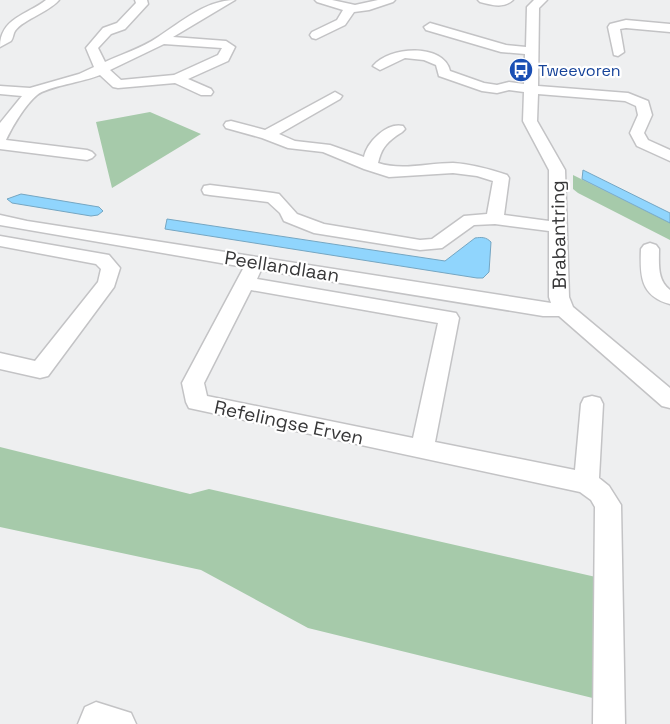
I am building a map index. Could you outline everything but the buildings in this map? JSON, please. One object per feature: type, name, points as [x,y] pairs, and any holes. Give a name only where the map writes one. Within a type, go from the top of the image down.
[{"type":"street","points":[[0,43],[7,38],[8,31],[28,15],[39,12],[53,0]]},
{"type":"street","points":[[141,0],[142,4],[121,26],[107,31],[92,48],[101,69],[118,84],[123,85],[177,79],[223,58],[229,47],[226,45],[162,40]]},
{"type":"street","points":[[0,90],[32,92],[84,77],[162,40],[175,28],[229,0]]},
{"type":"street","points":[[321,0],[349,10],[362,9],[390,0]]},
{"type":"street","points":[[484,0],[497,3],[507,0]]},
{"type":"street","name":"Brabantring","points":[[541,0],[533,7],[530,120],[557,170],[559,297],[564,310],[670,400]]},
{"type":"street","points":[[316,35],[341,22],[349,10]]},
{"type":"street","points":[[618,52],[614,27],[626,24],[670,28]]},
{"type":"street","points":[[430,27],[468,32],[505,49],[532,51]]},
{"type":"street","points":[[380,66],[395,56],[402,54],[431,57],[442,63],[444,73],[463,82],[497,89],[509,80],[531,90],[628,97],[644,104],[645,115],[637,134],[642,143],[670,156]]},
{"type":"street","points":[[177,79],[200,89],[229,70],[234,63],[223,58]]},
{"type":"street","points":[[0,138],[1,132],[32,92]]},
{"type":"street","points":[[267,134],[335,96]]},
{"type":"street","points":[[231,125],[267,134],[293,145],[325,148],[389,172],[453,168],[479,171],[501,178],[495,219]]},
{"type":"street","points":[[370,166],[373,149],[390,133],[398,129]]},
{"type":"street","points":[[0,144],[87,155]]},
{"type":"street","points":[[210,190],[273,198],[287,211],[290,217],[320,229],[420,245],[436,244],[470,220],[495,219],[558,227]]},
{"type":"street","name":"Peellandlaan","points":[[0,220],[27,226],[543,309],[564,310]]},
{"type":"street","points":[[1,242],[27,226]]},
{"type":"street","points":[[0,361],[40,370],[107,283],[111,268],[102,259],[1,242]]},
{"type":"street","points":[[650,250],[650,281],[660,294],[670,298]]},
{"type":"street","name":"Refelingse Erven","points":[[256,262],[193,383],[197,402],[586,483],[600,493],[608,504],[609,724]]},
{"type":"street","points":[[245,283],[449,318],[422,450]]},
{"type":"street","points":[[586,483],[592,404]]},
{"type":"street","points":[[94,724],[96,718],[120,724]]},
{"type":"green space","points":[[150,112],[201,134],[112,188],[96,122]]},
{"type":"green space","points":[[573,175],[670,223],[670,240],[578,193],[573,189]]},
{"type":"green space","points":[[0,447],[190,494],[209,489],[609,580],[609,702],[308,628],[201,570],[0,527]]},
{"type":"water","points":[[583,170],[670,213],[670,223],[582,179]]},
{"type":"water","points":[[21,194],[99,207],[103,211],[98,215],[91,216],[12,203],[7,199]]},
{"type":"water","points":[[167,219],[445,261],[475,238],[484,238],[491,242],[489,272],[483,278],[477,278],[165,229]]},
{"type":"place","name":"Tweevoren","points":[[521,70]]}]
